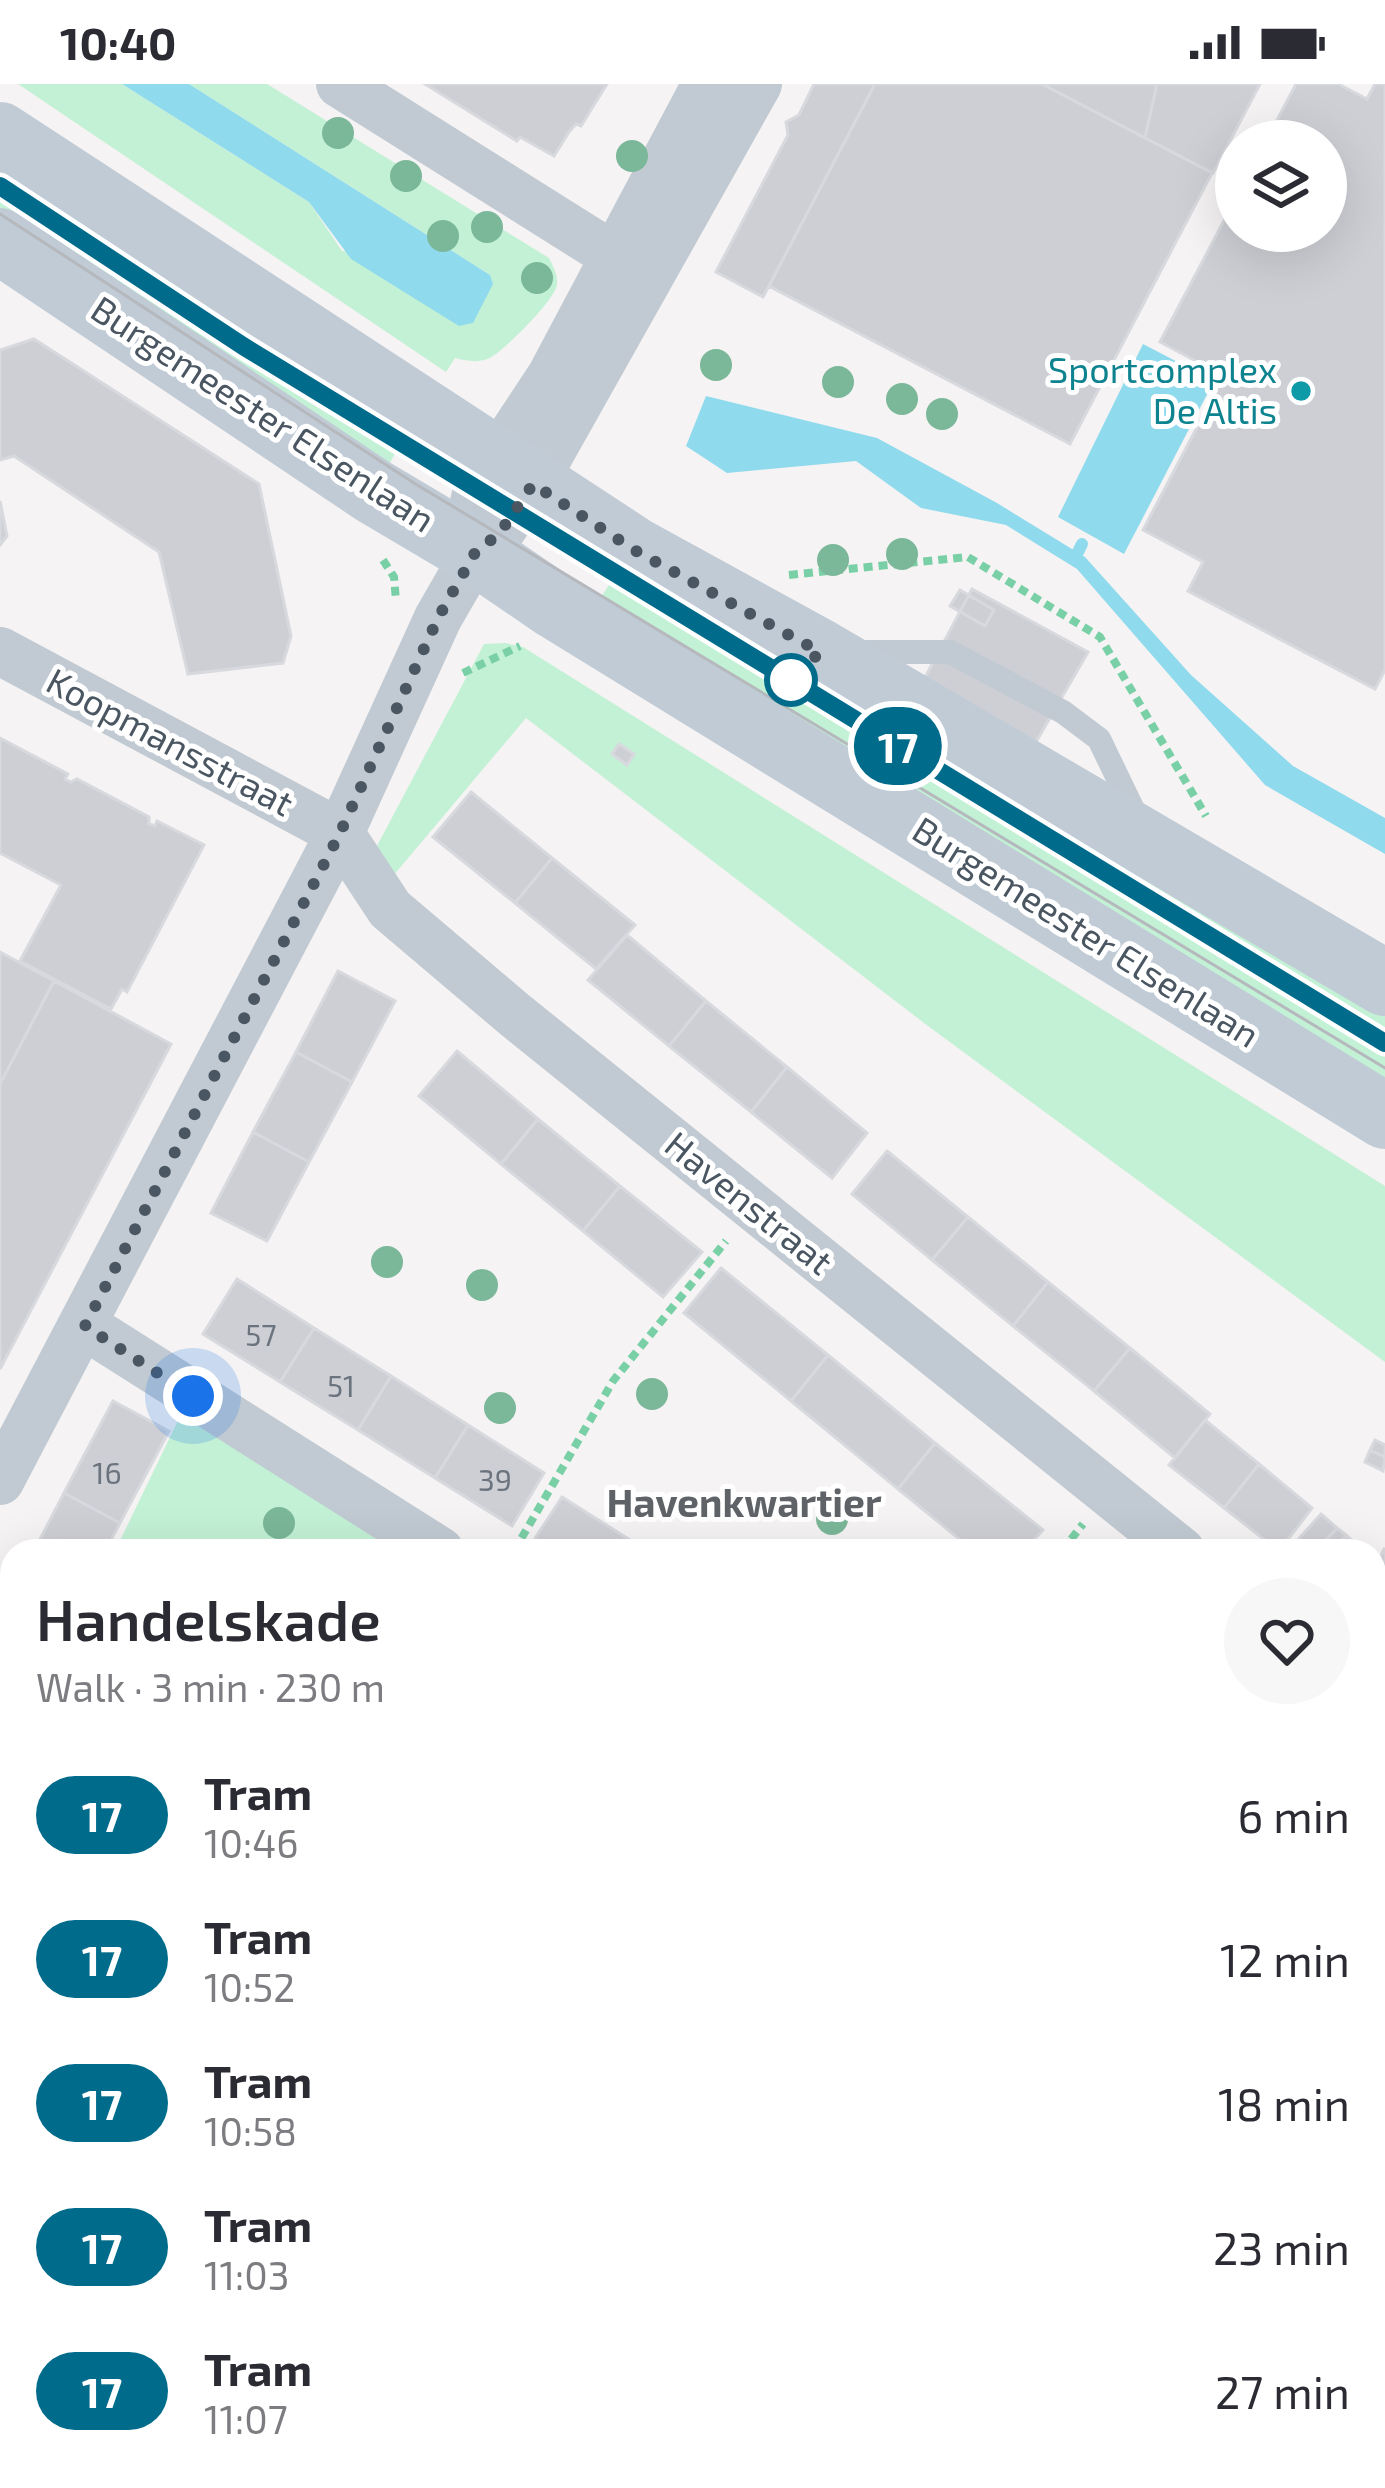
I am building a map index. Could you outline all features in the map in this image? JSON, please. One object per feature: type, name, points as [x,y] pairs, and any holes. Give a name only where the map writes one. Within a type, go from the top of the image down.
[{"type":"main road","points":[[0,135],[636,551],[820,652],[1385,983]]},
{"type":"main road","name":"Burgemeester Elsenlaan","points":[[0,241],[555,606],[1385,1116]]},
{"type":"street","points":[[340,84],[631,267]]},
{"type":"street","points":[[631,267],[706,84]]},
{"type":"street","points":[[0,1481],[340,833],[438,618],[476,551],[499,534],[513,472],[631,267],[758,84]]},
{"type":"street","name":"Koopmansstraat","points":[[0,651],[340,833]]},
{"type":"street","name":"Havenstraat","points":[[340,833],[390,909],[1166,1539]]},
{"type":"street","points":[[85,1326],[421,1539]]},
{"type":"path","points":[[401,698],[540,637]]},
{"type":"path","points":[[521,1539],[613,1381],[754,1208]]},
{"type":"green space","points":[[18,84],[122,84],[309,202],[342,251],[490,275],[189,84],[267,84],[549,258],[557,285],[539,312],[500,351],[479,361],[455,358],[446,372]]},
{"type":"green space","points":[[0,150],[406,435],[385,471],[0,226]]},
{"type":"green space","points":[[623,563],[1385,995],[1385,1098],[598,602]]},
{"type":"green space","points":[[484,644],[523,647],[1385,1186],[1385,1362],[928,1026],[526,718],[393,876],[369,861]]},
{"type":"green space","points":[[187,1402],[403,1539],[121,1539]]},
{"type":"water","points":[[122,84],[189,84],[490,275],[493,284],[473,323],[459,326],[351,259],[309,202]]},
{"type":"water","points":[[1143,344],[1214,381],[1124,554],[1058,517]]},
{"type":"water","points":[[706,396],[877,438],[1085,557],[1191,675],[1293,766],[1385,818],[1385,854],[1265,785],[1077,569],[1006,525],[921,508],[856,461],[727,473],[686,446]]},
{"type":"building","points":[[425,84],[607,84],[581,126],[576,124],[554,156],[520,137],[517,141]]},
{"type":"building","points":[[814,84],[875,84],[763,297],[716,272],[788,135],[786,122],[799,115]]},
{"type":"building","points":[[875,84],[1042,84],[1212,173],[1070,444],[769,286]]},
{"type":"building","points":[[1042,84],[1157,84],[1145,138]]},
{"type":"building","points":[[1157,84],[1260,84],[1241,120],[1215,120],[1213,173],[1145,138]]},
{"type":"building","name":"Sportcomplex De Altis","points":[[1296,84],[1338,84],[1367,99],[1375,84],[1385,84],[1385,670],[1375,689],[1188,591],[1203,562],[1143,530],[1224,376],[1160,342],[1215,238],[1215,252],[1347,252],[1347,120],[1277,120]]},
{"type":"building","points":[[34,339],[259,484],[291,636],[283,663],[188,674],[159,552],[14,456],[0,460],[0,350]]},
{"type":"building","points":[[0,501],[7,536],[0,545]]},
{"type":"building","points":[[972,589],[1088,652],[1032,749],[920,687]]},
{"type":"building","points":[[960,590],[994,610],[985,626],[950,606]]},
{"type":"building","points":[[0,738],[68,774],[65,779],[77,779],[149,817],[149,824],[155,826],[157,821],[204,845],[127,992],[122,989],[111,1009],[20,961],[61,885],[0,853]]},
{"type":"building","points":[[619,744],[634,754],[627,765],[612,754]]},
{"type":"building","points":[[471,792],[552,858],[515,903],[433,837]]},
{"type":"building","points":[[552,858],[635,925],[596,969],[515,903]]},
{"type":"building","points":[[627,935],[706,1001],[669,1046],[588,980]]},
{"type":"building","points":[[0,952],[54,981],[0,1084]]},
{"type":"building","points":[[338,971],[395,1001],[352,1082],[296,1052]]},
{"type":"building","points":[[54,981],[171,1044],[0,1369],[0,1084]]},
{"type":"building","points":[[706,1001],[787,1067],[751,1112],[669,1046]]},
{"type":"building","points":[[457,1051],[538,1119],[501,1164],[419,1096]]},
{"type":"building","points":[[296,1052],[352,1082],[309,1162],[253,1132]]},
{"type":"building","points":[[787,1067],[867,1133],[832,1178],[751,1112]]},
{"type":"building","points":[[538,1119],[620,1186],[583,1231],[501,1164]]},
{"type":"building","points":[[253,1132],[309,1162],[267,1241],[211,1213]]},
{"type":"building","points":[[887,1151],[968,1217],[932,1260],[852,1194]]},
{"type":"building","points":[[620,1186],[702,1252],[663,1297],[583,1231]]},
{"type":"building","points":[[968,1217],[1048,1282],[1013,1326],[932,1260]]},
{"type":"building","points":[[721,1268],[828,1355],[791,1401],[684,1313]]},
{"type":"building","points":[[237,1279],[314,1328],[280,1382],[203,1334]]},
{"type":"building","points":[[1048,1282],[1130,1348],[1094,1391],[1013,1326]]},
{"type":"building","points":[[314,1328],[391,1376],[358,1430],[280,1382]]},
{"type":"building","points":[[1130,1348],[1210,1414],[1175,1458],[1094,1391]]},
{"type":"building","points":[[828,1355],[935,1443],[898,1489],[791,1401]]},
{"type":"building","points":[[391,1376],[468,1425],[435,1478],[358,1430]]},
{"type":"building","points":[[113,1401],[169,1431],[120,1523],[64,1493]]},
{"type":"building","points":[[1205,1420],[1259,1464],[1224,1508],[1169,1465]]},
{"type":"building","points":[[468,1425],[544,1473],[512,1526],[435,1478]]},
{"type":"building","points":[[1375,1440],[1385,1445],[1385,1457],[1370,1450]]},
{"type":"building","points":[[935,1443],[1043,1530],[1035,1539],[959,1539],[898,1489]]},
{"type":"building","points":[[1370,1450],[1385,1457],[1383,1471],[1365,1462]]},
{"type":"building","points":[[1259,1464],[1312,1508],[1288,1539],[1264,1539],[1224,1508]]},
{"type":"building","points":[[64,1493],[120,1523],[111,1539],[40,1539]]},
{"type":"building","points":[[562,1497],[628,1539],[535,1539]]},
{"type":"building","points":[[1321,1514],[1337,1528],[1327,1539],[1299,1539]]},
{"type":"building","points":[[1337,1528],[1346,1535],[1343,1539],[1327,1539]]},
{"type":"waterway","points":[[1078,552],[1082,544]]},
{"type":"tram line","points":[[0,186],[243,346],[1385,1043]]},
{"type":"tram line","name":"17","points":[[0,186],[243,346],[1385,1043]]},
{"type":"tram line","points":[[0,214],[414,483],[1385,1068]]},
{"type":"place","name":"Sportcomplex De Altis","points":[[1301,391]]},
{"type":"district","name":"Havenkwartier","points":[[744,1503]]},
{"type":"route","points":[[193,1396],[85,1326],[340,833],[438,618],[476,551],[499,534],[533,484],[636,551],[820,652],[791,680]]}]
